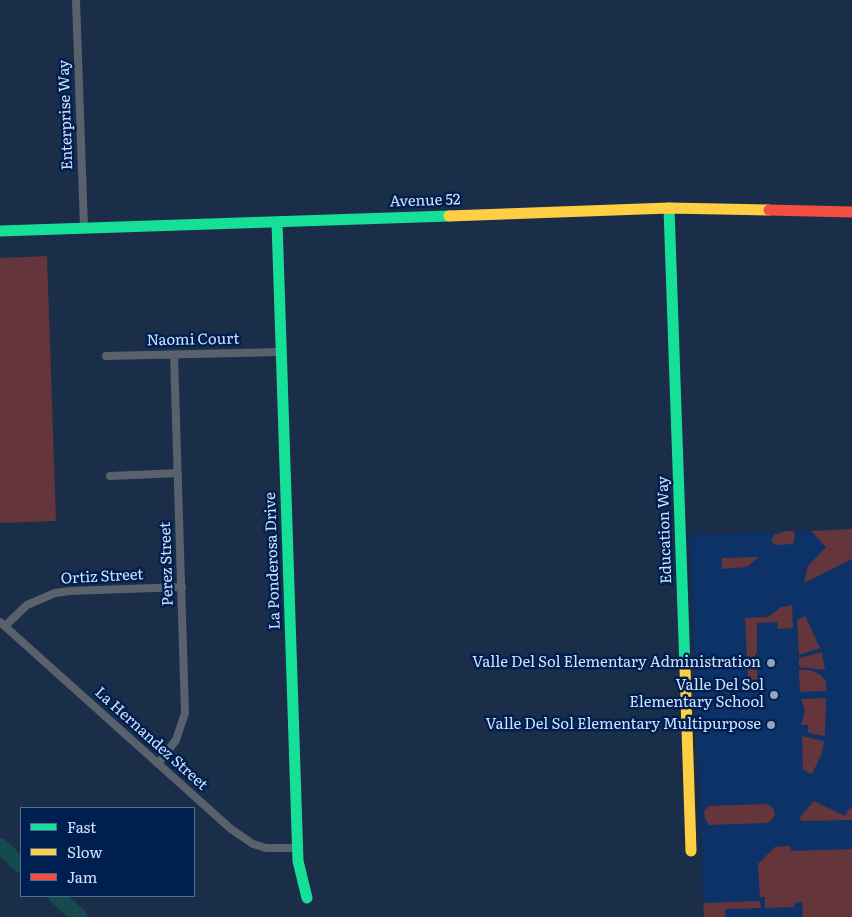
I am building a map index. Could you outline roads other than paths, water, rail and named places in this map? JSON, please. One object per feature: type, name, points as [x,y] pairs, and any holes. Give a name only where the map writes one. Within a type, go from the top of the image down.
[{"type":"street","name":"Enterprise Way","points":[[76,0],[84,228]]},
{"type":"street","name":"Avenue 52","points":[[0,231],[668,208],[852,212]]},
{"type":"street","name":"Education Way","points":[[668,208],[691,851]]},
{"type":"street","name":"La Ponderosa Drive","points":[[277,222],[297,848],[298,861],[307,898]]},
{"type":"street","name":"Naomi Court","points":[[106,356],[281,352]]},
{"type":"street","name":"Perez Street","points":[[158,764],[176,740],[185,713],[174,355]]},
{"type":"street","points":[[110,476],[178,474]]},
{"type":"street","name":"Ortiz Street","points":[[2,624],[27,605],[55,593],[182,587]]},
{"type":"street","name":"La Hernandez Street","points":[[2,624],[241,837],[266,848],[297,848]]},
{"type":"waterway","points":[[0,846],[20,864]]},
{"type":"waterway","points":[[57,897],[80,917]]},
{"type":"place","name":"Valle Del Sol Elementary Administration","points":[[771,663]]},
{"type":"place","name":"Valle Del Sol Elementary School","points":[[774,695]]},
{"type":"place","name":"Valle Del Sol Elementary Multipurpose","points":[[771,725]]}]
